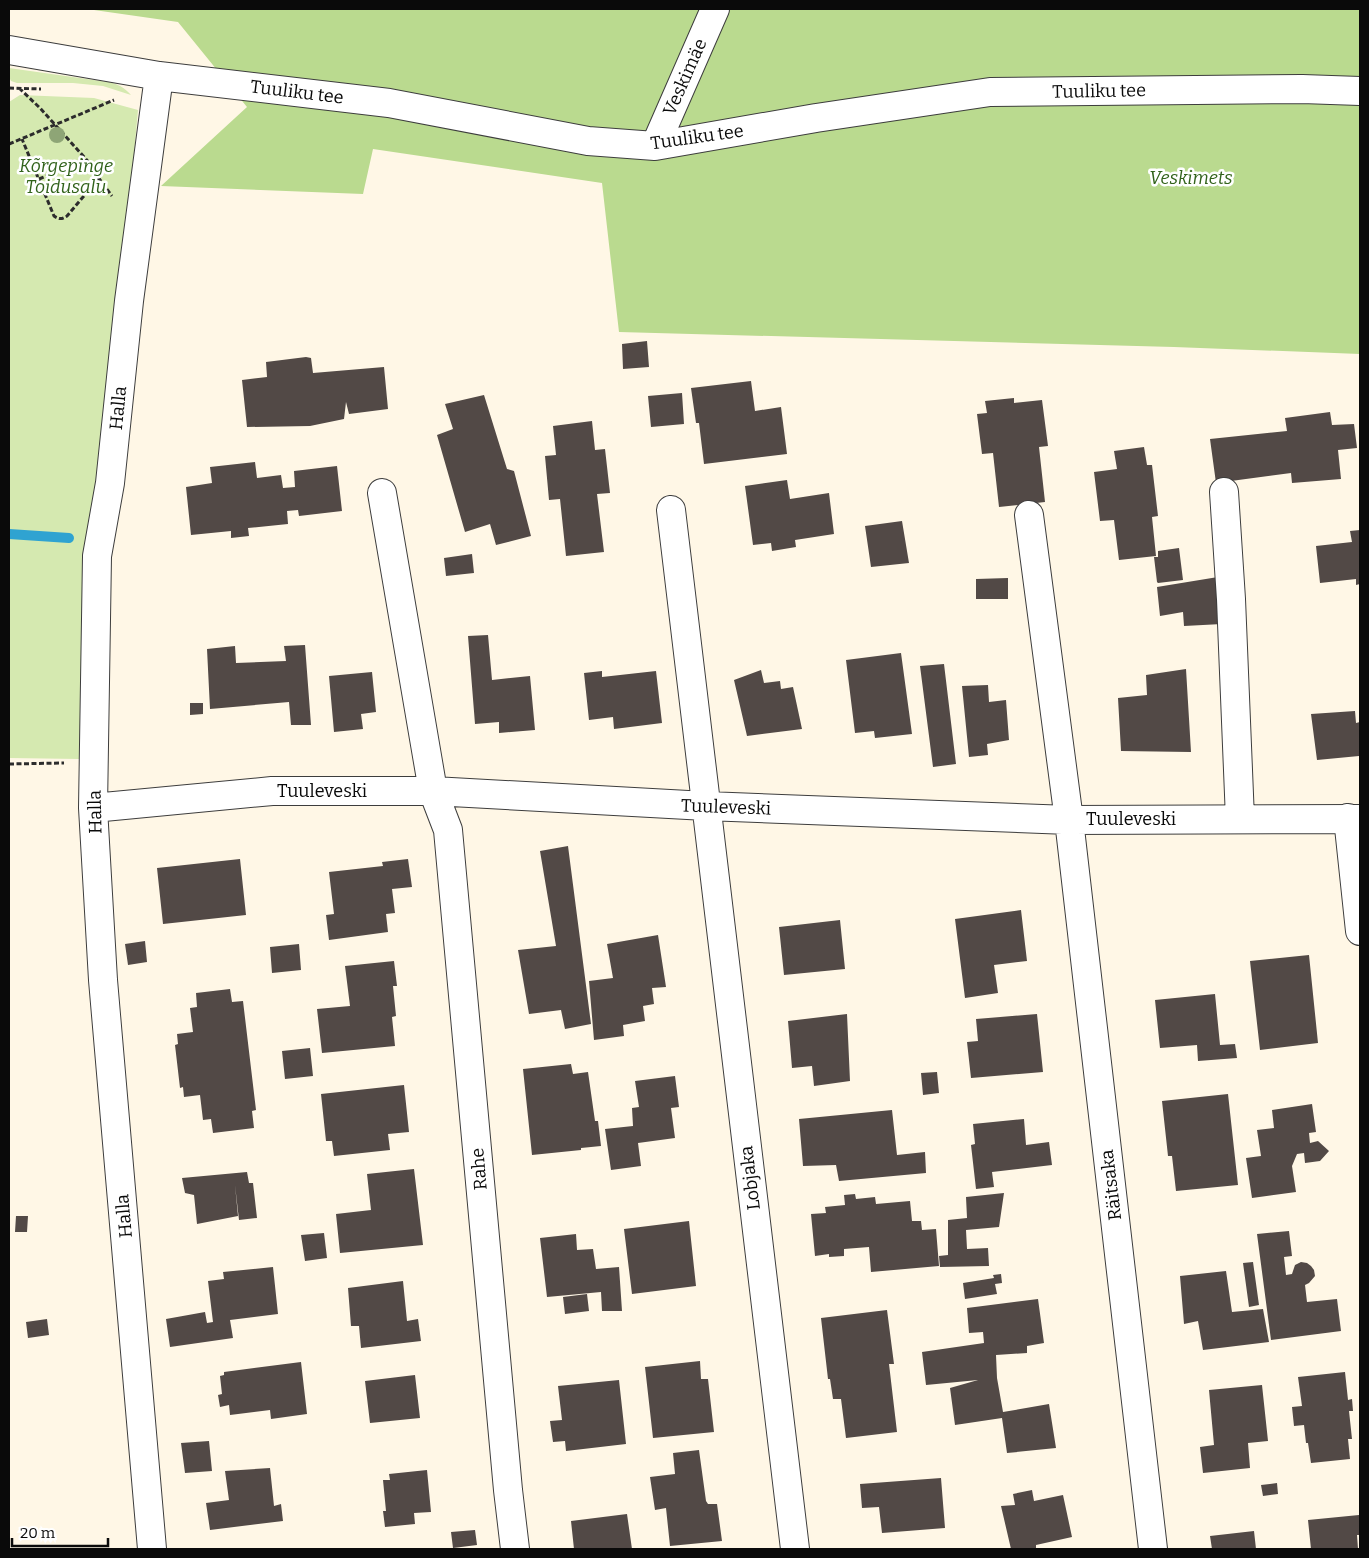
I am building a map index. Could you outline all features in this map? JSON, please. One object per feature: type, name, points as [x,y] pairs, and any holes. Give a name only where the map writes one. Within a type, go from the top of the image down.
[{"type":"street","name":"Veskimäe","points":[[655,146],[715,9]]},
{"type":"street","name":"Tuuliku tee","points":[[9,50],[159,76],[389,103],[588,141],[655,146],[816,118],[990,92],[1302,89],[1360,91]]},
{"type":"street","name":"Halla","points":[[152,1549],[103,980],[94,808],[97,556],[110,483],[129,301],[159,76]]},
{"type":"street","points":[[1224,492],[1232,599],[1240,818]]},
{"type":"street","name":"Rahe","points":[[382,493],[434,791],[448,830],[515,1549]]},
{"type":"street","name":"Lobjaka","points":[[672,510],[795,1549]]},
{"type":"street","name":"Räitsaka","points":[[1029,515],[1069,820],[1153,1549]]},
{"type":"street","name":"Tuuleveski","points":[[94,808],[272,791],[434,791],[706,806],[1069,820],[1354,818]]},
{"type":"street","points":[[1354,818],[1360,931]]},
{"type":"path","points":[[19,88],[94,168],[97,177],[94,184],[68,216],[62,219],[54,216],[22,138]]},
{"type":"path","points":[[9,144],[120,98]]},
{"type":"path","points":[[39,179],[86,159]]},
{"type":"path","points":[[9,764],[95,763]]},
{"type":"green space","name":"Veskimets","points":[[87,9],[1360,9],[1360,354],[619,332],[602,183],[373,149],[363,194],[161,186],[247,107],[178,22]]},
{"type":"green space","points":[[9,68],[108,82],[121,86],[131,95],[103,86],[73,83],[17,83],[11,81]]},
{"type":"green space","name":"Kõrgepinge Toidusalu","points":[[20,95],[94,98],[138,110],[84,588],[79,759],[9,758],[9,102]]},
{"type":"building","points":[[647,341],[649,367],[623,369],[622,344]]},
{"type":"building","points":[[311,358],[313,373],[384,367],[388,409],[349,414],[346,402],[344,419],[310,426],[247,427],[242,380],[267,377],[266,362]]},
{"type":"building","points":[[751,381],[755,411],[781,407],[787,454],[704,464],[699,423],[696,423],[691,388]]},
{"type":"building","points":[[682,393],[684,424],[651,427],[648,396]]},
{"type":"building","points":[[484,395],[507,469],[514,471],[531,536],[496,545],[490,524],[465,532],[437,435],[453,429],[445,404]]},
{"type":"building","points":[[1014,398],[1014,403],[1042,400],[1048,446],[1039,447],[1045,502],[999,507],[993,453],[982,454],[977,414],[987,413],[985,401]]},
{"type":"building","points":[[1330,412],[1332,425],[1354,424],[1357,448],[1338,450],[1341,479],[1292,483],[1291,473],[1216,483],[1210,439],[1287,431],[1285,418]]},
{"type":"building","points":[[592,421],[595,450],[605,449],[610,493],[597,494],[604,552],[566,556],[560,499],[549,500],[545,456],[556,455],[553,426]]},
{"type":"building","points":[[1144,447],[1147,465],[1152,465],[1158,516],[1152,517],[1156,556],[1119,560],[1114,520],[1100,521],[1094,472],[1117,469],[1114,451]]},
{"type":"building","points":[[255,462],[257,478],[281,475],[283,488],[295,487],[294,471],[337,466],[342,511],[299,516],[298,510],[287,511],[288,524],[248,528],[249,536],[231,538],[231,531],[191,535],[186,487],[212,483],[210,467]]},
{"type":"building","points":[[787,480],[790,499],[829,493],[834,534],[795,540],[796,547],[772,551],[771,543],[753,545],[745,486]]},
{"type":"building","points":[[902,521],[909,563],[871,567],[865,526]]},
{"type":"building","points":[[1360,530],[1360,584],[1356,585],[1356,579],[1320,583],[1316,546],[1352,542],[1350,531]]},
{"type":"building","points":[[1179,548],[1183,580],[1158,583],[1154,557],[1158,557],[1158,551]]},
{"type":"building","points":[[472,554],[474,573],[446,576],[444,558]]},
{"type":"building","points":[[1218,577],[1222,624],[1184,626],[1183,612],[1160,616],[1157,587]]},
{"type":"building","points":[[1008,578],[1008,599],[976,599],[976,579]]},
{"type":"building","points":[[488,635],[492,680],[530,676],[535,730],[499,733],[499,722],[475,724],[468,636]]},
{"type":"building","points":[[305,645],[311,725],[291,725],[289,702],[210,709],[207,649],[235,646],[236,663],[286,661],[284,646]]},
{"type":"building","points":[[901,653],[912,734],[875,738],[874,731],[855,733],[846,660]]},
{"type":"building","points":[[944,664],[956,764],[933,767],[920,666]]},
{"type":"building","points":[[1186,669],[1191,752],[1121,751],[1118,698],[1147,695],[1146,675]]},
{"type":"building","points":[[761,670],[764,683],[780,681],[781,689],[793,687],[802,729],[747,736],[734,680]]},
{"type":"building","points":[[602,671],[602,677],[656,671],[662,723],[614,729],[613,717],[589,720],[584,673]]},
{"type":"building","points":[[372,672],[376,712],[361,714],[363,729],[334,732],[329,676]]},
{"type":"building","points":[[988,685],[989,702],[1006,700],[1009,740],[987,744],[988,755],[969,757],[962,686]]},
{"type":"building","points":[[190,703],[203,703],[203,714],[190,715]]},
{"type":"building","points":[[1355,711],[1356,723],[1360,722],[1360,760],[1359,756],[1317,760],[1311,714]]},
{"type":"building","points":[[568,846],[591,1024],[565,1029],[561,1010],[529,1014],[518,950],[556,946],[540,851]]},
{"type":"building","points":[[240,859],[246,915],[163,924],[157,868]]},
{"type":"building","points":[[408,859],[412,887],[392,889],[395,913],[386,914],[388,932],[329,940],[326,915],[334,914],[329,872],[383,866],[382,862]]},
{"type":"building","points":[[1021,910],[1027,961],[994,965],[998,993],[965,998],[955,919]]},
{"type":"building","points":[[840,920],[845,969],[784,975],[779,927]]},
{"type":"building","points":[[658,935],[666,987],[652,988],[654,1004],[643,1006],[645,1021],[623,1025],[624,1036],[594,1040],[589,981],[613,978],[607,944]]},
{"type":"building","points":[[145,941],[147,962],[128,965],[125,944]]},
{"type":"building","points":[[299,944],[301,970],[272,973],[270,947]]},
{"type":"building","points":[[1309,955],[1318,1043],[1260,1050],[1250,961]]},
{"type":"building","points":[[394,961],[397,986],[393,986],[396,1016],[392,1017],[395,1046],[322,1053],[317,1009],[350,1006],[345,966]]},
{"type":"building","points":[[230,989],[232,1002],[243,1001],[256,1110],[252,1111],[254,1128],[213,1133],[211,1119],[203,1120],[200,1095],[184,1097],[183,1087],[180,1088],[175,1045],[178,1044],[177,1034],[193,1032],[190,1008],[197,1007],[196,993]]},
{"type":"building","points":[[1215,994],[1220,1045],[1235,1044],[1237,1058],[1198,1061],[1197,1045],[1160,1048],[1155,1000]]},
{"type":"building","points":[[847,1014],[850,1081],[814,1086],[812,1066],[792,1068],[788,1021]]},
{"type":"building","points":[[1037,1014],[1043,1072],[971,1078],[967,1042],[978,1041],[976,1019]]},
{"type":"building","points":[[310,1048],[313,1076],[285,1079],[282,1051]]},
{"type":"building","points":[[571,1064],[573,1074],[588,1072],[595,1121],[598,1121],[601,1146],[532,1155],[523,1069]]},
{"type":"building","points":[[937,1072],[939,1093],[923,1095],[921,1073]]},
{"type":"building","points":[[675,1076],[679,1107],[671,1108],[675,1138],[638,1143],[641,1166],[611,1170],[605,1129],[633,1126],[632,1108],[639,1107],[635,1081]]},
{"type":"building","points":[[404,1085],[409,1132],[388,1134],[390,1150],[334,1156],[332,1141],[326,1141],[321,1094]]},
{"type":"building","points":[[1228,1094],[1238,1185],[1176,1191],[1172,1156],[1168,1156],[1162,1101]]},
{"type":"building","points":[[1312,1104],[1316,1132],[1309,1133],[1310,1143],[1318,1141],[1329,1151],[1320,1161],[1305,1163],[1304,1153],[1297,1154],[1292,1166],[1296,1192],[1252,1198],[1246,1158],[1261,1156],[1257,1130],[1274,1128],[1272,1110]]},
{"type":"building","points":[[892,1110],[897,1155],[925,1152],[926,1173],[839,1181],[836,1165],[803,1166],[799,1119]]},
{"type":"building","points":[[1024,1119],[1026,1145],[1049,1142],[1052,1165],[992,1172],[994,1187],[976,1189],[971,1145],[975,1144],[973,1124]]},
{"type":"building","points":[[414,1169],[423,1245],[340,1253],[336,1214],[371,1210],[367,1174]]},
{"type":"building","points":[[247,1172],[249,1183],[253,1183],[257,1218],[239,1220],[235,1185],[238,1216],[197,1224],[194,1195],[185,1193],[182,1178]]},
{"type":"building","points":[[1004,1193],[999,1227],[966,1230],[967,1249],[988,1248],[989,1266],[940,1267],[939,1256],[948,1255],[948,1220],[967,1218],[966,1197]]},
{"type":"building","points":[[855,1194],[856,1199],[875,1197],[876,1204],[910,1201],[912,1221],[921,1221],[922,1230],[936,1229],[939,1266],[871,1272],[869,1247],[844,1249],[844,1256],[829,1257],[829,1254],[815,1256],[811,1214],[826,1213],[825,1207],[845,1205],[844,1195]]},
{"type":"building","points":[[16,1216],[28,1216],[27,1232],[15,1232]]},
{"type":"building","points":[[689,1221],[696,1286],[632,1294],[624,1229]]},
{"type":"building","points":[[1289,1231],[1292,1256],[1284,1257],[1286,1275],[1292,1274],[1295,1265],[1301,1262],[1311,1266],[1315,1276],[1305,1285],[1307,1302],[1337,1299],[1341,1331],[1271,1340],[1257,1234]]},
{"type":"building","points":[[324,1233],[327,1258],[305,1261],[301,1235]]},
{"type":"building","points":[[576,1234],[577,1250],[593,1249],[596,1269],[619,1267],[622,1311],[602,1311],[601,1292],[547,1297],[540,1238]]},
{"type":"building","points":[[1253,1262],[1259,1305],[1249,1307],[1243,1263]]},
{"type":"building","points":[[273,1267],[278,1314],[230,1320],[233,1338],[170,1347],[166,1319],[205,1312],[207,1323],[213,1322],[208,1281],[224,1279],[223,1272]]},
{"type":"building","points":[[1226,1271],[1232,1312],[1263,1309],[1269,1342],[1203,1350],[1198,1321],[1184,1324],[1180,1276]]},
{"type":"building","points":[[1001,1274],[1002,1283],[995,1284],[997,1294],[965,1299],[963,1283],[994,1278],[993,1275]]},
{"type":"building","points":[[403,1281],[407,1321],[418,1319],[421,1341],[361,1348],[359,1326],[351,1326],[348,1288]]},
{"type":"building","points":[[587,1294],[589,1311],[565,1314],[563,1297]]},
{"type":"building","points":[[1038,1299],[1044,1343],[1027,1346],[1027,1353],[996,1355],[997,1378],[1003,1412],[1049,1404],[1056,1448],[1007,1453],[1002,1418],[955,1425],[950,1388],[978,1380],[926,1385],[922,1352],[984,1343],[983,1332],[969,1333],[967,1308]]},
{"type":"building","points":[[887,1310],[894,1364],[889,1364],[897,1432],[846,1438],[841,1399],[833,1399],[830,1379],[828,1379],[821,1318]]},
{"type":"building","points":[[47,1319],[49,1335],[28,1338],[26,1322]]},
{"type":"building","points":[[700,1361],[701,1379],[708,1379],[714,1432],[653,1438],[645,1367]]},
{"type":"building","points":[[301,1362],[307,1414],[271,1419],[270,1410],[230,1415],[229,1405],[220,1407],[218,1395],[222,1394],[220,1376],[224,1375],[224,1372]]},
{"type":"building","points":[[1345,1372],[1348,1400],[1352,1399],[1353,1411],[1349,1411],[1352,1439],[1348,1439],[1350,1459],[1311,1463],[1304,1425],[1294,1426],[1292,1407],[1302,1406],[1298,1377]]},
{"type":"building","points":[[415,1375],[420,1418],[370,1423],[365,1381]]},
{"type":"building","points":[[619,1380],[626,1444],[566,1451],[565,1441],[553,1442],[550,1421],[562,1420],[558,1386]]},
{"type":"building","points":[[1262,1385],[1268,1441],[1248,1443],[1250,1468],[1203,1473],[1200,1447],[1214,1445],[1209,1390]]},
{"type":"building","points":[[209,1441],[212,1471],[185,1473],[181,1443]]},
{"type":"building","points":[[699,1450],[706,1501],[708,1504],[717,1504],[722,1541],[670,1546],[666,1508],[655,1510],[650,1477],[675,1474],[673,1453]]},
{"type":"building","points":[[270,1468],[274,1506],[281,1504],[283,1521],[210,1530],[206,1503],[229,1500],[225,1471]]},
{"type":"building","points":[[427,1470],[431,1512],[414,1513],[415,1524],[385,1527],[383,1511],[386,1511],[383,1480],[390,1480],[389,1474]]},
{"type":"building","points":[[941,1478],[945,1528],[882,1533],[879,1507],[862,1508],[860,1484]]},
{"type":"building","points":[[1277,1483],[1278,1494],[1263,1496],[1261,1485]]},
{"type":"building","points":[[1032,1490],[1034,1501],[1063,1495],[1072,1537],[1036,1545],[1036,1549],[1011,1549],[1001,1506],[1015,1505],[1013,1494]]},
{"type":"building","points":[[627,1514],[632,1549],[574,1549],[571,1521]]},
{"type":"building","points":[[1359,1515],[1360,1535],[1357,1535],[1358,1549],[1311,1549],[1308,1520]]},
{"type":"building","points":[[475,1530],[477,1545],[453,1548],[451,1532]]},
{"type":"building","points":[[1254,1531],[1256,1549],[1212,1549],[1210,1536]]},
{"type":"waterway","points":[[9,534],[69,538]]}]
